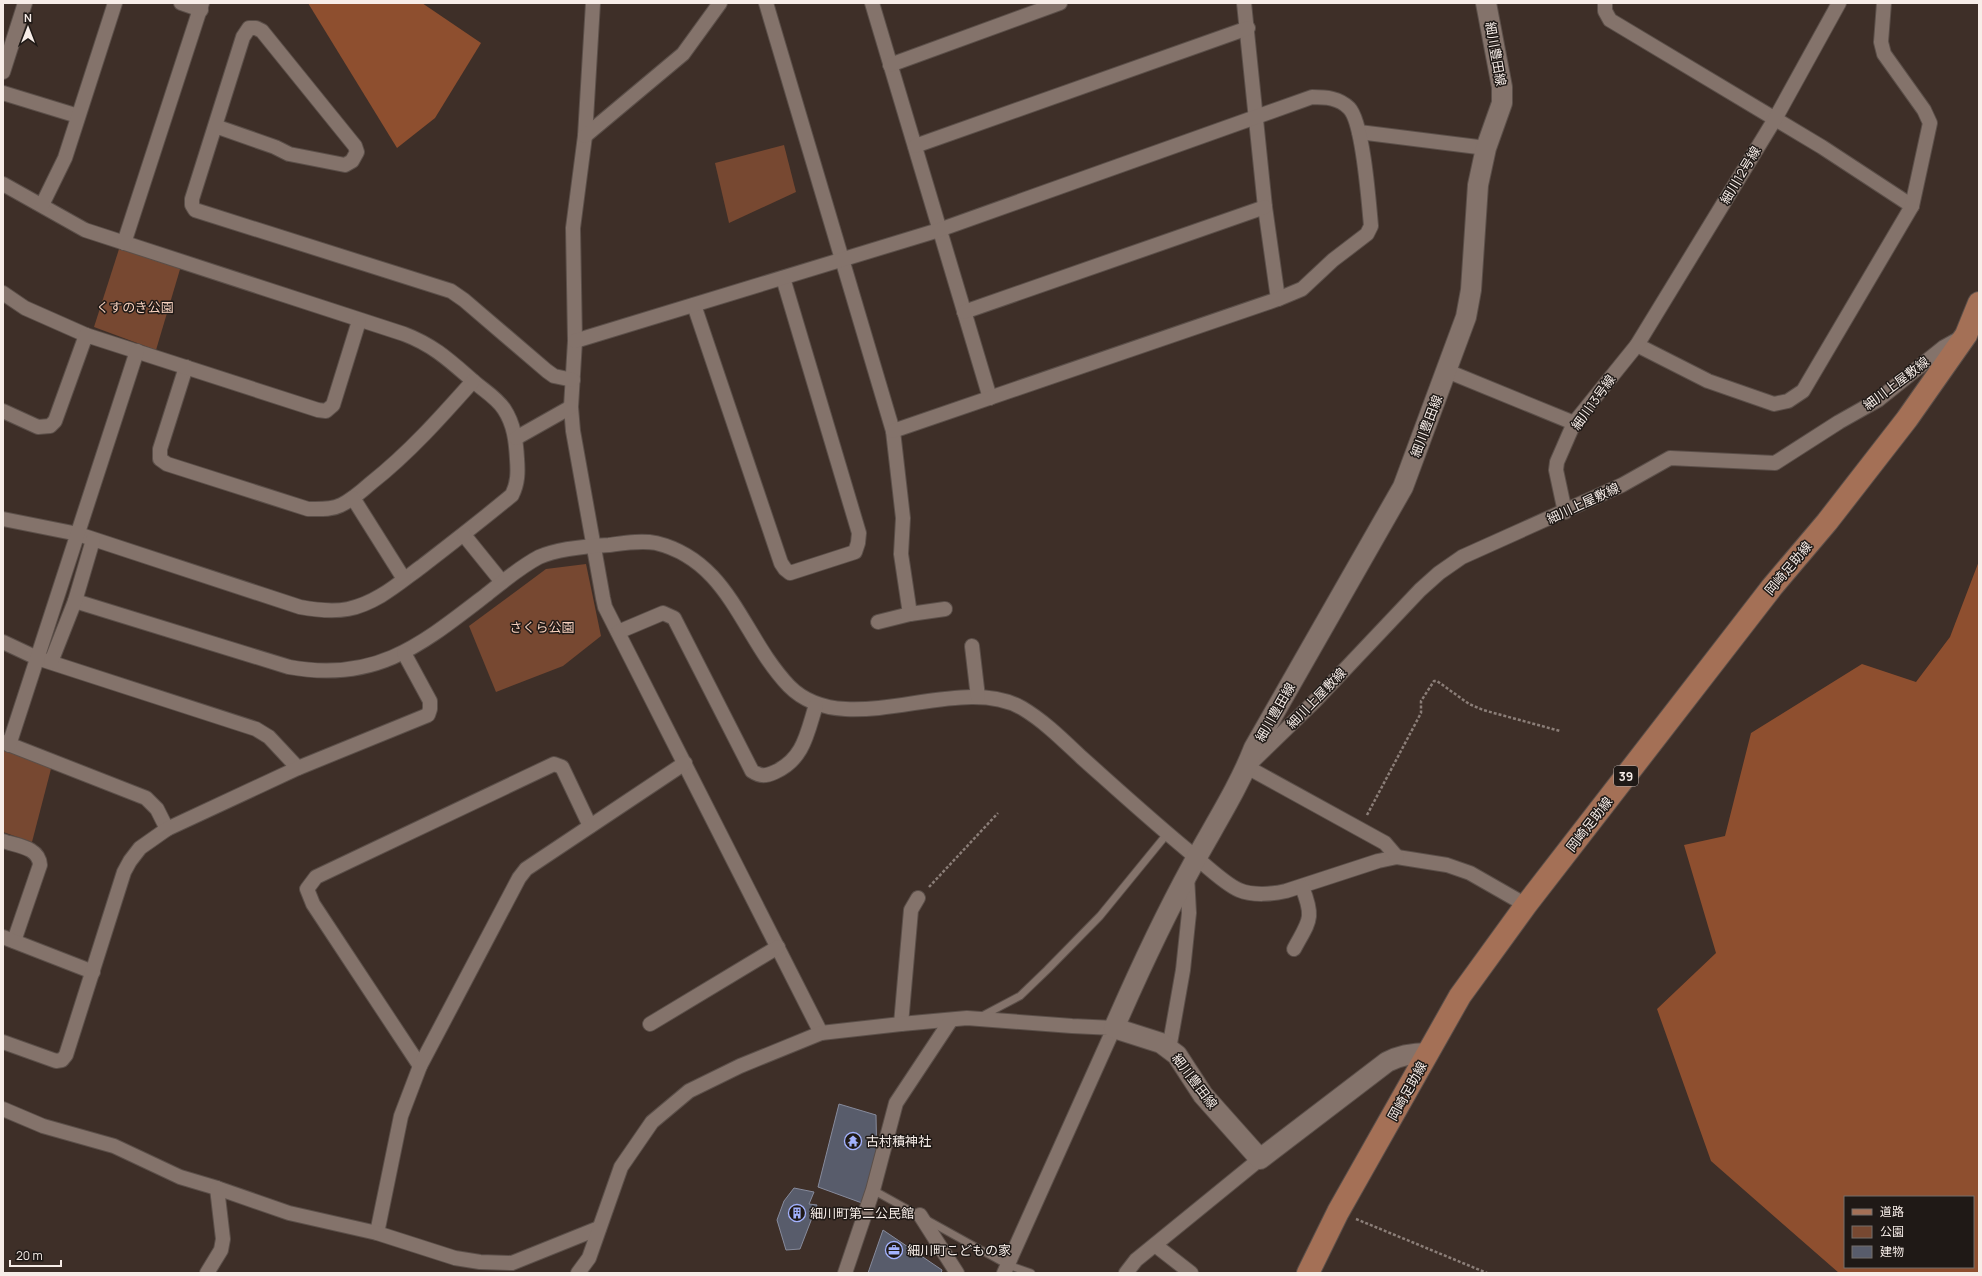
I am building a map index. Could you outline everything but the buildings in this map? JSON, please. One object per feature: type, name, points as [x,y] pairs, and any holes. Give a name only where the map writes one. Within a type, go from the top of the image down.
[{"type":"main road","name":"細川豊田線","points":[[1260,1159],[1203,1095],[1177,1055],[1161,1043],[1114,1028],[1141,966],[1186,876],[1247,767],[1254,748],[1403,487],[1446,371],[1470,304],[1478,186],[1486,148],[1502,103],[1502,87],[1486,3]]},
{"type":"main road","name":"岡崎足助線","points":[[1308,1273],[1338,1212],[1460,996],[1526,905],[1772,586],[1850,492],[1932,384],[1966,335],[1979,303]]},
{"type":"main road","points":[[1260,1159],[1387,1062],[1396,1057],[1414,1053],[1428,1053]]},
{"type":"street","points":[[3,72],[25,3]]},
{"type":"street","points":[[42,205],[65,158],[115,3]]},
{"type":"street","points":[[124,243],[201,6],[181,3]]},
{"type":"street","points":[[593,3],[585,136],[573,228],[575,341],[571,407],[573,431],[603,598],[618,632],[821,1033]]},
{"type":"street","points":[[585,136],[683,54],[720,3]]},
{"type":"street","points":[[766,3],[893,431],[903,518],[901,554],[910,614]]},
{"type":"street","points":[[872,3],[916,146],[939,230],[990,398]]},
{"type":"street","points":[[890,65],[1060,3]]},
{"type":"street","points":[[1244,3],[1248,28],[1265,207],[1278,299]]},
{"type":"street","points":[[1605,3],[1606,11],[1610,20],[1822,147],[1912,206]]},
{"type":"street","name":"細川12号線","points":[[1637,344],[1775,119],[1839,3]]},
{"type":"street","points":[[1637,344],[1708,381],[1774,404],[1788,401],[1803,391],[1912,206],[1930,123],[1924,110],[1884,54],[1882,42],[1884,3]]},
{"type":"street","points":[[215,126],[275,147],[289,154],[345,165],[352,161],[357,152],[355,146],[282,55],[262,31],[256,28],[249,28],[243,37],[192,199],[192,205],[195,210],[451,291],[464,300],[547,371],[554,376],[573,380]]},
{"type":"street","points":[[916,146],[1248,28]]},
{"type":"street","points":[[3,93],[78,116]]},
{"type":"street","points":[[575,341],[694,306],[939,230],[1312,97],[1337,100],[1350,109],[1359,132],[1372,226],[1367,234],[1333,260],[1302,289],[1278,299],[893,431]]},
{"type":"street","points":[[1359,132],[1486,148]]},
{"type":"street","points":[[3,184],[85,230],[359,321],[404,334],[428,344],[456,364],[472,381],[496,399],[504,410],[516,438],[518,475],[516,487],[512,495],[464,535],[380,596],[362,605],[337,610],[314,610],[300,607],[78,534],[3,519]]},
{"type":"street","points":[[964,312],[1265,207]]},
{"type":"street","points":[[694,306],[781,563],[790,573],[855,552],[858,544],[859,533],[783,278]]},
{"type":"street","points":[[3,293],[30,310],[86,335],[318,410],[326,411],[333,405],[359,321]]},
{"type":"street","points":[[3,411],[38,427],[50,426],[55,421],[86,335]]},
{"type":"street","name":"細川上屋敷線","points":[[1247,767],[1315,700],[1420,590],[1439,573],[1462,557],[1565,512],[1622,485],[1670,458],[1775,463],[1839,422],[1878,400],[1944,346],[1966,335]]},
{"type":"street","name":"細川13号線","points":[[1565,512],[1556,470],[1557,462],[1574,424],[1637,344]]},
{"type":"street","points":[[137,351],[37,658],[6,744],[146,798],[157,809],[167,829]]},
{"type":"street","points":[[186,367],[160,449],[160,458],[167,464],[308,509],[330,509],[353,498],[395,464],[434,425],[472,381]]},
{"type":"street","points":[[1446,371],[1574,424]]},
{"type":"street","points":[[516,438],[571,407]]},
{"type":"street","points":[[353,498],[404,579]]},
{"type":"street","points":[[464,535],[502,582]]},
{"type":"street","points":[[51,662],[75,601],[93,540]]},
{"type":"street","points":[[75,601],[270,662],[308,671],[338,672],[381,664],[404,653],[440,630],[502,582],[538,558],[548,554],[594,546],[653,543],[673,549],[707,569],[724,590],[768,659],[784,680],[798,694],[816,705],[856,709],[978,697],[1005,700],[1040,720],[1167,834],[1196,858],[1240,890],[1274,894],[1302,887],[1378,861],[1397,857],[1447,865],[1470,873],[1526,905]]},
{"type":"street","points":[[878,622],[910,614],[946,609]]},
{"type":"street","points":[[618,632],[663,613],[674,618],[752,771],[758,775],[765,776],[794,760],[805,739],[816,705]]},
{"type":"street","points":[[3,642],[37,658],[256,729],[268,737],[298,768]]},
{"type":"street","points":[[972,646],[978,697]]},
{"type":"street","points":[[3,1042],[56,1061],[62,1060],[66,1055],[124,872],[140,848],[167,829],[298,768],[428,715],[430,701],[404,653]]},
{"type":"street","points":[[377,1233],[401,1116],[420,1066],[519,878],[526,869],[685,763]]},
{"type":"street","points":[[420,1066],[313,904],[307,889],[312,882],[323,874],[554,764],[562,767],[590,826]]},
{"type":"street","points":[[1247,767],[1385,842],[1397,857]]},
{"type":"street","points":[[3,841],[35,852],[39,857],[40,865],[9,939],[93,972]]},
{"type":"street","points":[[1169,1049],[1183,970],[1189,913],[1186,876]]},
{"type":"street","points":[[1294,949],[1307,924],[1310,911],[1302,887]]},
{"type":"street","points":[[901,1024],[910,910],[918,898]]},
{"type":"street","points":[[650,1024],[778,947]]},
{"type":"street","points":[[578,1273],[589,1258],[621,1167],[652,1122],[689,1091],[740,1066],[821,1033],[901,1024],[978,1018],[1114,1028],[1006,1269]]},
{"type":"street","points":[[844,1273],[873,1190],[896,1103],[951,1020]]},
{"type":"street","points":[[3,1109],[43,1126],[114,1146],[180,1177],[289,1213],[377,1233],[455,1258],[500,1264],[512,1263],[599,1228]]},
{"type":"street","points":[[1126,1273],[1136,1260],[1260,1159]]},
{"type":"street","points":[[207,1273],[221,1250],[223,1239],[217,1188]]},
{"type":"street","points":[[920,1215],[957,1273]]},
{"type":"street","points":[[1155,1245],[1191,1273]]},
{"type":"lane","points":[[978,1018],[1020,996],[1031,986],[1100,916],[1167,834]]},
{"type":"lane","points":[[873,1190],[920,1215],[1006,1269],[1031,1273]]},
{"type":"path","points":[[1360,828],[1421,712],[1421,700],[1434,681],[1437,681],[1469,704],[1483,710],[1560,731]]},
{"type":"path","points":[[918,898],[998,813]]},
{"type":"path","points":[[1338,1212],[1487,1273]]},
{"type":"green space","points":[[784,145],[796,192],[729,223],[715,163]]},
{"type":"green space","name":"くすのき公園","points":[[120,246],[181,266],[156,350],[94,327]]},
{"type":"green space","name":"さくら公園","points":[[586,564],[601,636],[563,666],[496,692],[469,626],[546,569]]},
{"type":"green space","points":[[3,747],[52,765],[32,842],[3,832]]},
{"type":"shaded area","points":[[308,3],[422,3],[481,43],[435,118],[397,148]]},
{"type":"shaded area","points":[[1979,561],[1979,1273],[1839,1273],[1711,1161],[1657,1009],[1716,953],[1684,845],[1725,836],[1751,733],[1862,664],[1916,682],[1950,637]]},
{"type":"place","name":"古村積神社","points":[[853,1141]]},
{"type":"place","name":"細川町第二公民館","points":[[797,1213]]},
{"type":"place","name":"細川町こどもの家","points":[[894,1250]]}]
